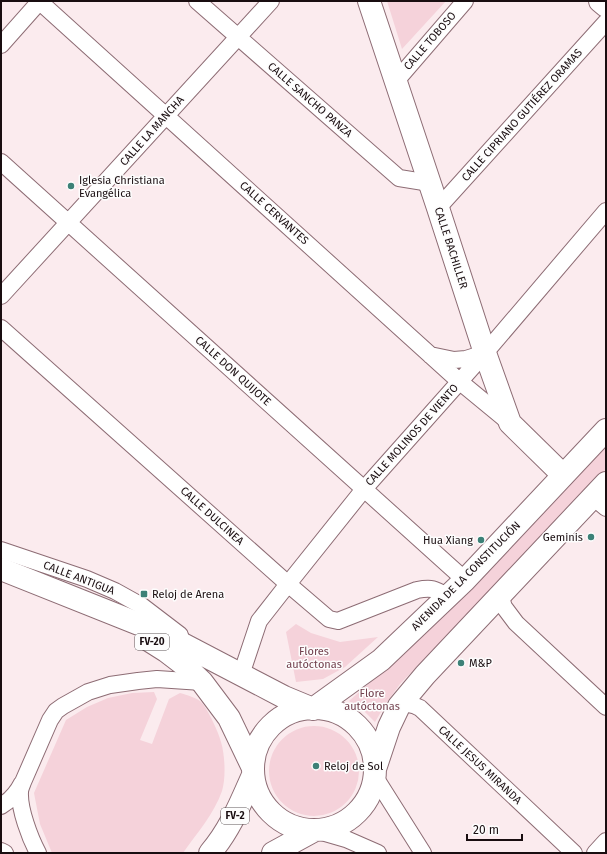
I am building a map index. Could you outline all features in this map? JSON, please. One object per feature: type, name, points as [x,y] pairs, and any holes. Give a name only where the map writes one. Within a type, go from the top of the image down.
[{"type":"main road","name":"CALLE BACHILLER","points":[[369,1],[485,353],[510,423],[563,475]]},
{"type":"main road","points":[[600,1],[606,6]]},
{"type":"main road","name":"AVENIDA DE LA CONSTITUCIÓN","points":[[313,709],[380,660],[465,580],[606,430]]},
{"type":"main road","points":[[375,773],[373,755],[367,738],[354,723],[336,713],[313,709],[299,710],[286,716],[270,727],[259,743],[255,755],[253,772],[257,790],[264,804],[277,818],[294,827],[315,830],[332,827],[348,820],[361,809],[370,795],[389,727],[399,706],[425,675],[500,595],[602,496]]},
{"type":"main road","name":"FV-20","points":[[1,569],[149,628],[284,697],[313,709]]},
{"type":"main road","name":"FV-20","points":[[1,579],[117,623],[147,639],[183,664],[202,682],[229,718],[253,772]]},
{"type":"main road","name":"FV-2","points":[[210,853],[228,829],[253,772]]},
{"type":"main road","points":[[273,853],[315,830]]},
{"type":"street","points":[[1,45],[40,1]]},
{"type":"street","name":"CALLE CERVANTES","points":[[40,1],[459,382],[510,423]]},
{"type":"street","name":"CALLE SANCHO PANZA","points":[[197,1],[399,178],[430,183]]},
{"type":"street","name":"CALLE LA MANCHA","points":[[1,296],[271,1]]},
{"type":"street","name":"CALLE TOBOSO","points":[[396,81],[465,1]]},
{"type":"street","name":"CALLE CIPRIANO GUTIÉREZ ORAMAS","points":[[438,208],[606,22]]},
{"type":"street","name":"CALLE DON QUIJOTE","points":[[1,162],[465,580]]},
{"type":"street","name":"CALLE MOLINOS DE VIENTO","points":[[241,674],[259,622],[288,584],[364,489],[485,353],[606,211]]},
{"type":"street","name":"CALLE DULCINEA","points":[[1,328],[329,619],[338,620],[417,590],[427,588],[437,590],[447,596]]},
{"type":"street","points":[[430,355],[454,360],[466,359],[485,353]]},
{"type":"street","name":"CALLE ANTIGUA","points":[[1,550],[87,579],[115,591],[142,606],[209,658]]},
{"type":"street","points":[[500,595],[504,607],[516,623],[606,707]]},
{"type":"street","points":[[1,806],[8,802],[17,793],[50,720],[56,711],[62,706],[88,692],[110,685],[157,680],[202,682]]},
{"type":"street","name":"CALLE JESUS MIRANDA","points":[[399,706],[412,704],[420,708],[574,853]]},
{"type":"street","points":[[375,773],[424,853]]},
{"type":"street","points":[[23,782],[20,791],[21,804],[26,824],[38,853]]},
{"type":"street","points":[[315,830],[346,839],[378,853]]},
{"type":"street","points":[[595,853],[606,841]]},
{"type":"street","points":[[1,851],[5,853]]},
{"type":"green space","points":[[387,1],[446,1],[402,49]]},
{"type":"green space","name":"Flore autóctonas","points":[[606,441],[606,469],[400,684],[375,722],[364,711],[349,701],[384,669]]},
{"type":"green space","name":"Flores autóctonas","points":[[296,624],[311,633],[340,642],[378,637],[345,667],[323,679],[296,682],[286,632]]},
{"type":"green space","points":[[154,692],[157,699],[140,740],[152,744],[169,699],[180,693],[200,701],[216,728],[223,753],[224,780],[219,799],[210,815],[183,853],[52,853],[40,824],[34,793],[66,720],[87,707],[108,698],[132,693]]},
{"type":"green space","points":[[314,726],[331,729],[346,739],[356,754],[359,771],[356,788],[346,803],[331,813],[314,816],[297,813],[282,803],[272,788],[269,771],[272,754],[282,739],[297,729]]},
{"type":"place","name":"Iglesia Christiana Evangélica","points":[[71,186]]},
{"type":"place","name":"Geminis","points":[[591,537]]},
{"type":"place","name":"Hua Xiang","points":[[481,540]]},
{"type":"place","name":"Reloj de Arena","points":[[144,594]]},
{"type":"place","name":"M&P","points":[[461,663]]},
{"type":"place","name":"Reloj de Sol","points":[[316,766]]}]
